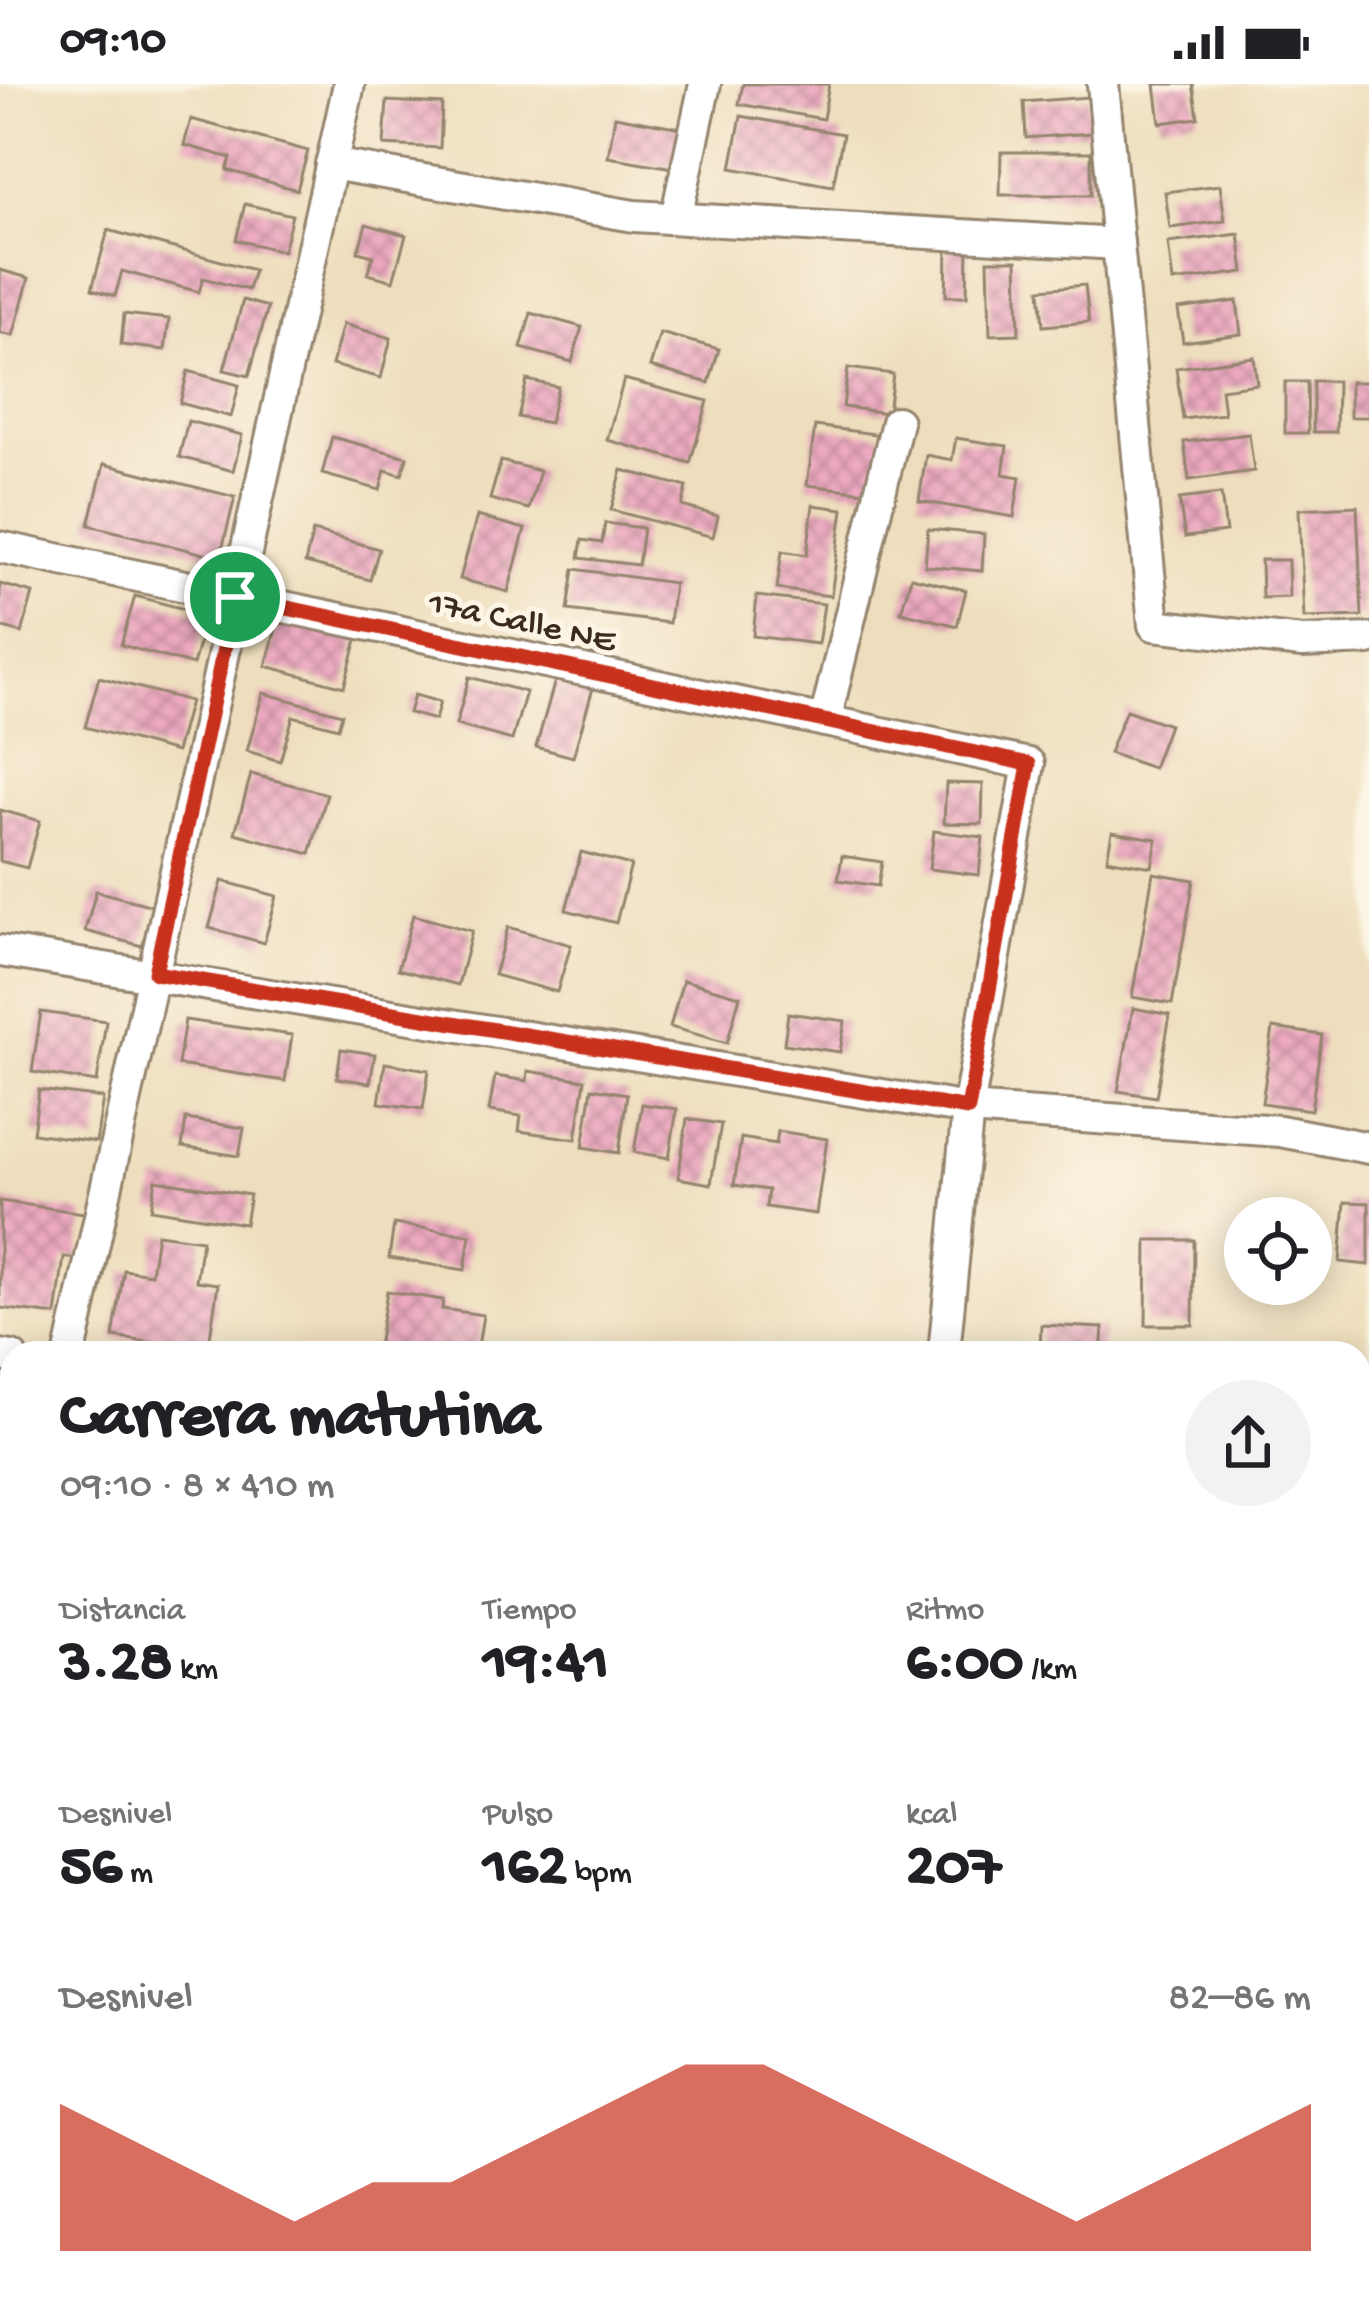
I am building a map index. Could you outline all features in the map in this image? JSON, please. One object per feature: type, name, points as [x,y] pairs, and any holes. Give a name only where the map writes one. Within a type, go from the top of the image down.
[{"type":"street","points":[[73,1341],[349,84]]},
{"type":"street","points":[[676,218],[705,84]]},
{"type":"street","points":[[1103,84],[1154,625],[1302,642],[1369,639]]},
{"type":"street","points":[[331,164],[634,216],[1118,244]]},
{"type":"street","points":[[825,721],[897,422]]},
{"type":"street","name":"17a Calle NE","points":[[0,547],[1029,764],[968,1109]]},
{"type":"street","points":[[0,951],[968,1109],[1280,1131],[1369,1148]]},
{"type":"street","points":[[945,1341],[968,1109]]},
{"type":"building","points":[[743,84],[829,84],[823,119],[739,104]]},
{"type":"building","points":[[1155,84],[1193,84],[1198,118],[1160,123]]},
{"type":"building","points":[[1088,97],[1091,133],[1026,138],[1024,102]]},
{"type":"building","points":[[387,101],[442,104],[440,148],[384,145]]},
{"type":"building","points":[[615,116],[686,129],[679,169],[608,157]]},
{"type":"building","points":[[741,116],[843,134],[833,186],[731,168]]},
{"type":"building","points":[[191,119],[308,151],[297,190],[227,170],[231,158],[184,145]]},
{"type":"building","points":[[1001,152],[1091,152],[1091,195],[1000,195]]},
{"type":"building","points":[[1220,185],[1225,221],[1170,228],[1165,192]]},
{"type":"building","points":[[245,204],[292,215],[283,251],[236,240]]},
{"type":"building","points":[[366,224],[406,235],[393,281],[368,274],[373,256],[358,252]]},
{"type":"building","points":[[108,230],[254,270],[248,290],[203,278],[199,292],[122,271],[115,296],[92,289]]},
{"type":"building","points":[[1239,234],[1244,272],[1173,282],[1168,243]]},
{"type":"building","points":[[947,247],[968,247],[967,296],[946,296]]},
{"type":"building","points":[[988,260],[1017,260],[1019,334],[990,335]]},
{"type":"building","points":[[0,270],[29,278],[13,336],[0,333]]},
{"type":"building","points":[[1085,285],[1089,322],[1043,326],[1040,289]]},
{"type":"building","points":[[243,300],[268,307],[249,376],[224,370]]},
{"type":"building","points":[[1237,301],[1241,334],[1183,342],[1178,309]]},
{"type":"building","points":[[531,313],[582,327],[572,362],[521,348]]},
{"type":"building","points":[[124,314],[169,319],[165,350],[121,345]]},
{"type":"building","points":[[343,324],[391,338],[381,378],[332,365]]},
{"type":"building","points":[[660,333],[719,349],[709,383],[650,367]]},
{"type":"building","points":[[1254,357],[1257,384],[1221,389],[1224,414],[1183,419],[1176,368]]},
{"type":"building","points":[[848,368],[893,374],[888,413],[843,407]]},
{"type":"building","points":[[188,371],[239,385],[231,417],[180,403]]},
{"type":"building","points":[[624,379],[708,401],[690,463],[607,440]]},
{"type":"building","points":[[527,380],[558,387],[549,423],[518,417]]},
{"type":"building","points":[[1313,381],[1337,381],[1336,432],[1313,432]]},
{"type":"building","points":[[1285,382],[1307,382],[1308,433],[1285,433]]},
{"type":"building","points":[[1350,382],[1369,382],[1369,417],[1350,417]]},
{"type":"building","points":[[188,421],[242,435],[233,471],[179,457]]},
{"type":"building","points":[[815,426],[882,435],[874,493],[807,485]]},
{"type":"building","points":[[1249,434],[1254,471],[1189,480],[1184,442]]},
{"type":"building","points":[[332,437],[407,457],[402,475],[385,470],[380,490],[322,474]]},
{"type":"building","points":[[956,438],[1007,446],[1003,474],[1020,477],[1014,517],[919,501],[926,455],[952,460]]},
{"type":"building","points":[[501,461],[540,471],[529,509],[490,499]]},
{"type":"building","points":[[104,464],[235,497],[220,558],[89,525]]},
{"type":"building","points":[[622,470],[687,487],[682,506],[718,516],[713,537],[611,510]]},
{"type":"building","points":[[1221,494],[1226,532],[1185,537],[1179,499]]},
{"type":"building","points":[[813,505],[843,509],[831,596],[777,589],[782,551],[807,555]]},
{"type":"building","points":[[1357,506],[1362,616],[1304,618],[1299,509]]},
{"type":"building","points":[[477,516],[525,529],[508,592],[460,579]]},
{"type":"building","points":[[605,523],[643,528],[638,565],[579,558],[582,540],[602,543]]},
{"type":"building","points":[[928,529],[984,534],[982,571],[925,566]]},
{"type":"building","points":[[313,531],[379,549],[370,580],[305,563]]},
{"type":"building","points":[[1261,560],[1288,560],[1289,597],[1262,598]]},
{"type":"building","points":[[574,569],[674,583],[669,623],[568,610]]},
{"type":"building","points":[[911,577],[966,590],[957,626],[901,612]]},
{"type":"building","points":[[0,584],[33,593],[22,633],[0,627]]},
{"type":"building","points":[[135,596],[207,615],[193,665],[121,645]]},
{"type":"building","points":[[757,596],[824,604],[818,644],[753,636]]},
{"type":"building","points":[[279,617],[357,639],[344,687],[266,666]]},
{"type":"building","points":[[99,677],[190,701],[176,752],[85,727]]},
{"type":"building","points":[[469,677],[526,692],[512,740],[456,725]]},
{"type":"building","points":[[556,677],[593,688],[573,757],[536,747]]},
{"type":"building","points":[[263,693],[342,714],[338,728],[293,716],[280,761],[247,751]]},
{"type":"building","points":[[414,695],[440,702],[435,720],[409,713]]},
{"type":"building","points":[[1126,710],[1169,725],[1153,768],[1109,753]]},
{"type":"building","points":[[251,774],[327,794],[310,854],[235,833]]},
{"type":"building","points":[[946,783],[983,784],[982,824],[944,823]]},
{"type":"building","points":[[0,810],[40,821],[27,868],[0,861]]},
{"type":"building","points":[[934,831],[983,837],[979,875],[929,869]]},
{"type":"building","points":[[1112,832],[1157,839],[1152,867],[1107,859]]},
{"type":"building","points":[[581,852],[631,865],[616,923],[566,910]]},
{"type":"building","points":[[842,856],[882,862],[878,886],[838,880]]},
{"type":"building","points":[[1153,873],[1194,880],[1172,1004],[1132,997]]},
{"type":"building","points":[[222,881],[277,896],[264,943],[209,928]]},
{"type":"building","points":[[96,891],[153,906],[142,946],[85,931]]},
{"type":"building","points":[[413,915],[472,931],[458,985],[398,969]]},
{"type":"building","points":[[508,927],[571,945],[557,992],[494,975]]},
{"type":"building","points":[[683,980],[740,996],[727,1043],[670,1027]]},
{"type":"building","points":[[1133,1008],[1170,1015],[1156,1097],[1118,1091]]},
{"type":"building","points":[[41,1012],[106,1021],[97,1082],[32,1072]]},
{"type":"building","points":[[788,1013],[845,1021],[840,1052],[784,1044]]},
{"type":"building","points":[[185,1020],[292,1035],[285,1081],[178,1065]]},
{"type":"building","points":[[1273,1028],[1322,1035],[1311,1110],[1262,1103]]},
{"type":"building","points":[[341,1049],[375,1054],[370,1083],[337,1078]]},
{"type":"building","points":[[385,1063],[429,1070],[423,1109],[379,1103]]},
{"type":"building","points":[[528,1071],[585,1080],[576,1139],[519,1131],[521,1116],[489,1111],[495,1076],[527,1081]]},
{"type":"building","points":[[592,1088],[627,1094],[619,1153],[583,1147]]},
{"type":"building","points":[[39,1090],[103,1098],[96,1142],[33,1133]]},
{"type":"building","points":[[642,1104],[677,1109],[669,1158],[634,1152]]},
{"type":"building","points":[[186,1119],[244,1128],[239,1156],[182,1147]]},
{"type":"building","points":[[687,1119],[721,1124],[711,1184],[678,1178]]},
{"type":"building","points":[[778,1131],[827,1139],[816,1214],[766,1207],[768,1190],[734,1185],[741,1138],[776,1144]]},
{"type":"building","points":[[156,1180],[250,1195],[245,1224],[151,1209]]},
{"type":"building","points":[[0,1201],[84,1213],[78,1259],[64,1257],[56,1315],[0,1308]]},
{"type":"building","points":[[1345,1202],[1369,1203],[1369,1265],[1340,1262]]},
{"type":"building","points":[[394,1224],[470,1235],[465,1270],[389,1258]]},
{"type":"building","points":[[157,1234],[202,1240],[196,1281],[218,1284],[209,1341],[113,1337],[124,1270],[151,1274]]},
{"type":"building","points":[[1147,1240],[1194,1240],[1193,1325],[1146,1325]]},
{"type":"building","points":[[387,1291],[443,1300],[442,1309],[483,1315],[479,1341],[379,1341]]},
{"type":"building","points":[[1041,1325],[1103,1328],[1102,1341],[1040,1341]]},
{"type":"route","points":[[235,597],[1029,764],[968,1109],[155,973],[235,597]]}]
